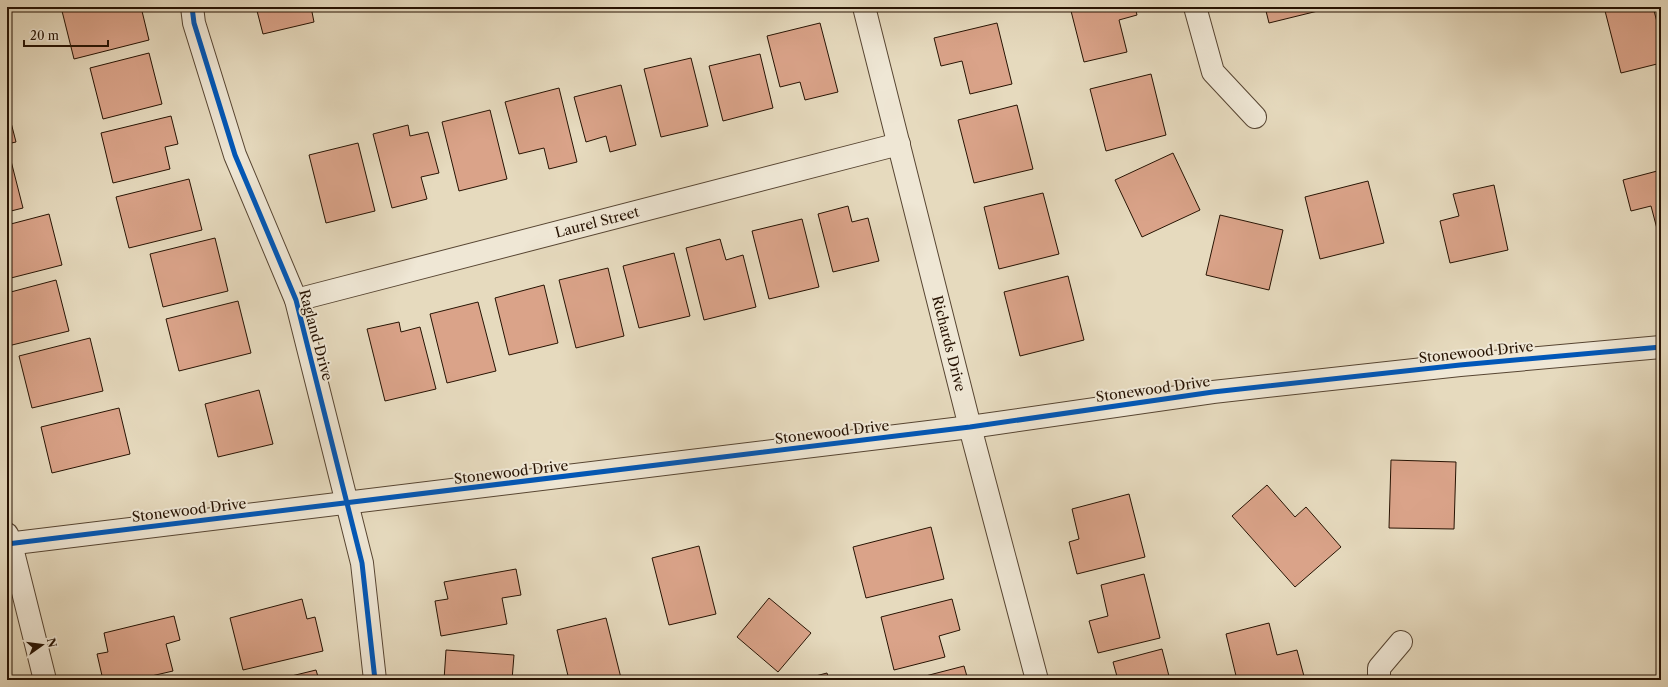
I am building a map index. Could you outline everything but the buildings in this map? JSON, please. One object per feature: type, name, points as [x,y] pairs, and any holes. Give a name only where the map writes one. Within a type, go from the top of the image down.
[{"type":"street","name":"Ragland Drive","points":[[192,7],[194,24],[235,155],[296,300],[362,563],[375,680]]},
{"type":"street","name":"Richards Drive","points":[[864,7],[970,427],[1037,680]]},
{"type":"street","points":[[1195,7],[1213,72],[1255,117]]},
{"type":"street","name":"Laurel Street","points":[[296,300],[899,144]]},
{"type":"street","name":"Stonewood Drive","points":[[8,541],[347,504],[970,427],[1213,392],[1460,365],[1661,347]]},
{"type":"street","points":[[8,541],[45,680]]},
{"type":"street","points":[[1379,680],[1380,668],[1401,642]]},
{"type":"cycle path","points":[[192,7],[194,23],[235,155],[296,300],[362,563],[375,680]]},
{"type":"cycle path","points":[[7,544],[970,427],[1213,392],[1460,365],[1661,347]]}]
